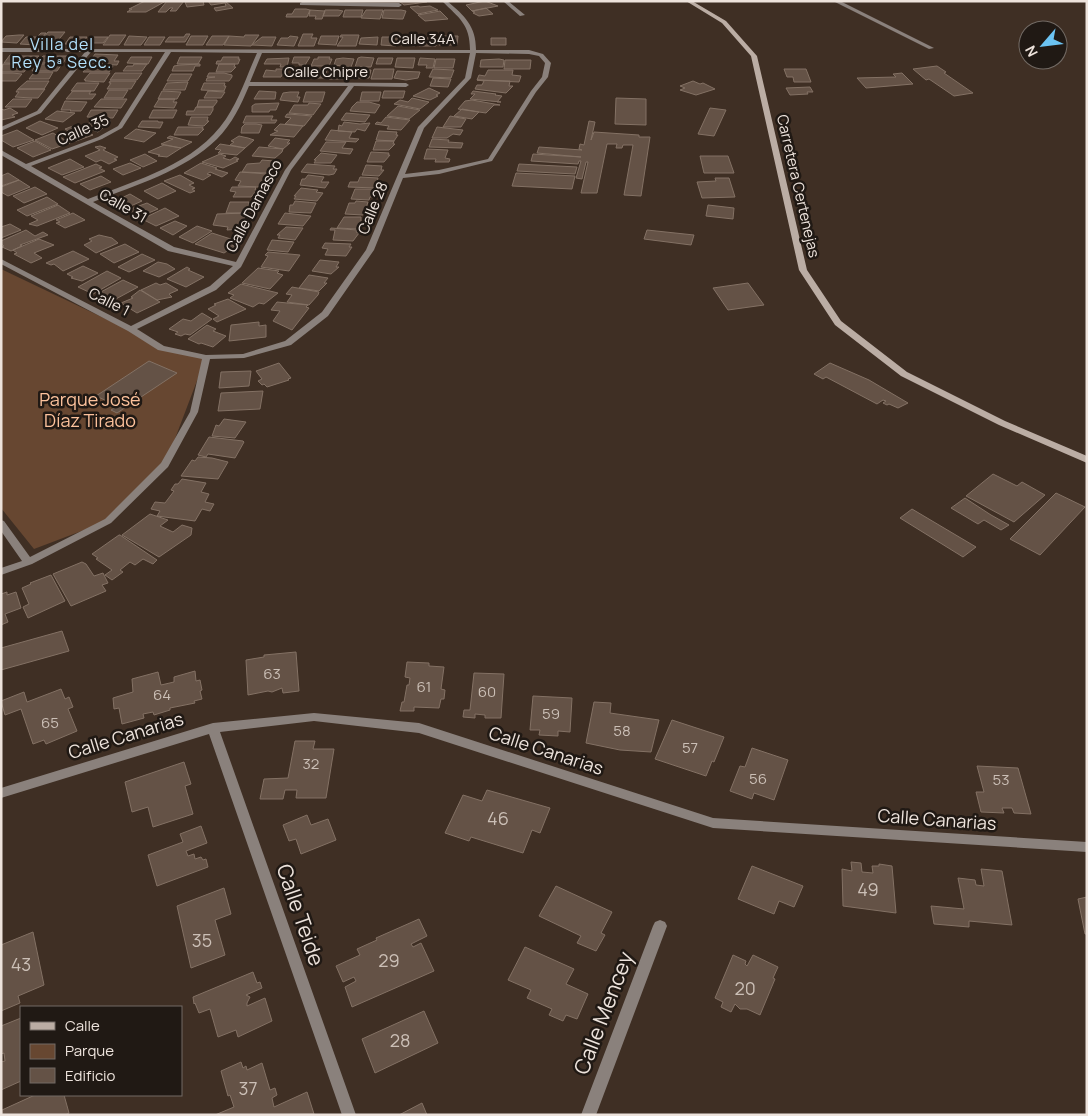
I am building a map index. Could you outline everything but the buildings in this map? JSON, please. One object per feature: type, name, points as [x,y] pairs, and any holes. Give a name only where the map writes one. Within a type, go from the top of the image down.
[{"type":"main road","name":"Carretera Certenejas","points":[[688,1],[724,22],[754,56],[803,270],[838,323],[904,374],[1002,423],[1087,460]]},
{"type":"street","name":"Calle 28","points":[[206,357],[244,356],[288,343],[326,314],[370,250],[421,127],[468,78],[473,52],[473,35],[460,15],[444,1]]},
{"type":"street","points":[[505,1],[522,15]]},
{"type":"street","points":[[835,1],[931,48]]},
{"type":"street","points":[[302,4],[356,3],[399,5]]},
{"type":"street","points":[[1,50],[39,50]]},
{"type":"street","name":"Calle 34A","points":[[67,50],[529,52],[541,55],[548,63],[545,77],[490,160],[447,170],[401,176]]},
{"type":"street","points":[[1,129],[40,112],[89,50]]},
{"type":"street","name":"Calle 35","points":[[26,166],[100,138],[120,127],[169,51]]},
{"type":"street","points":[[87,202],[180,163],[207,145],[228,121],[260,51]]},
{"type":"street","name":"Calle Chipre","points":[[246,84],[406,85]]},
{"type":"street","name":"Calle Damasco","points":[[131,329],[213,288],[238,265],[288,170],[352,85]]},
{"type":"street","name":"Calle 31","points":[[1,152],[171,249],[238,265]]},
{"type":"street","name":"Calle 1","points":[[1,261],[131,329],[161,348],[206,357]]},
{"type":"street","points":[[1,572],[28,562],[108,521],[164,465],[194,412],[206,357]]},
{"type":"street","points":[[1,523],[28,562]]},
{"type":"street","name":"Calle Canarias","points":[[1,793],[213,728],[314,717],[419,728],[713,824],[1087,846]]},
{"type":"street","name":"Calle Teide","points":[[213,728],[349,1115]]},
{"type":"street","name":"Calle Mencey","points":[[588,1115],[660,926]]},
{"type":"green space","name":"Parque José Díaz Tirado","points":[[1,269],[171,350],[206,357],[165,465],[108,521],[34,549],[1,508]]},
{"type":"district","name":"Villa del Rey 5ª Secc.","points":[[62,53]]}]
